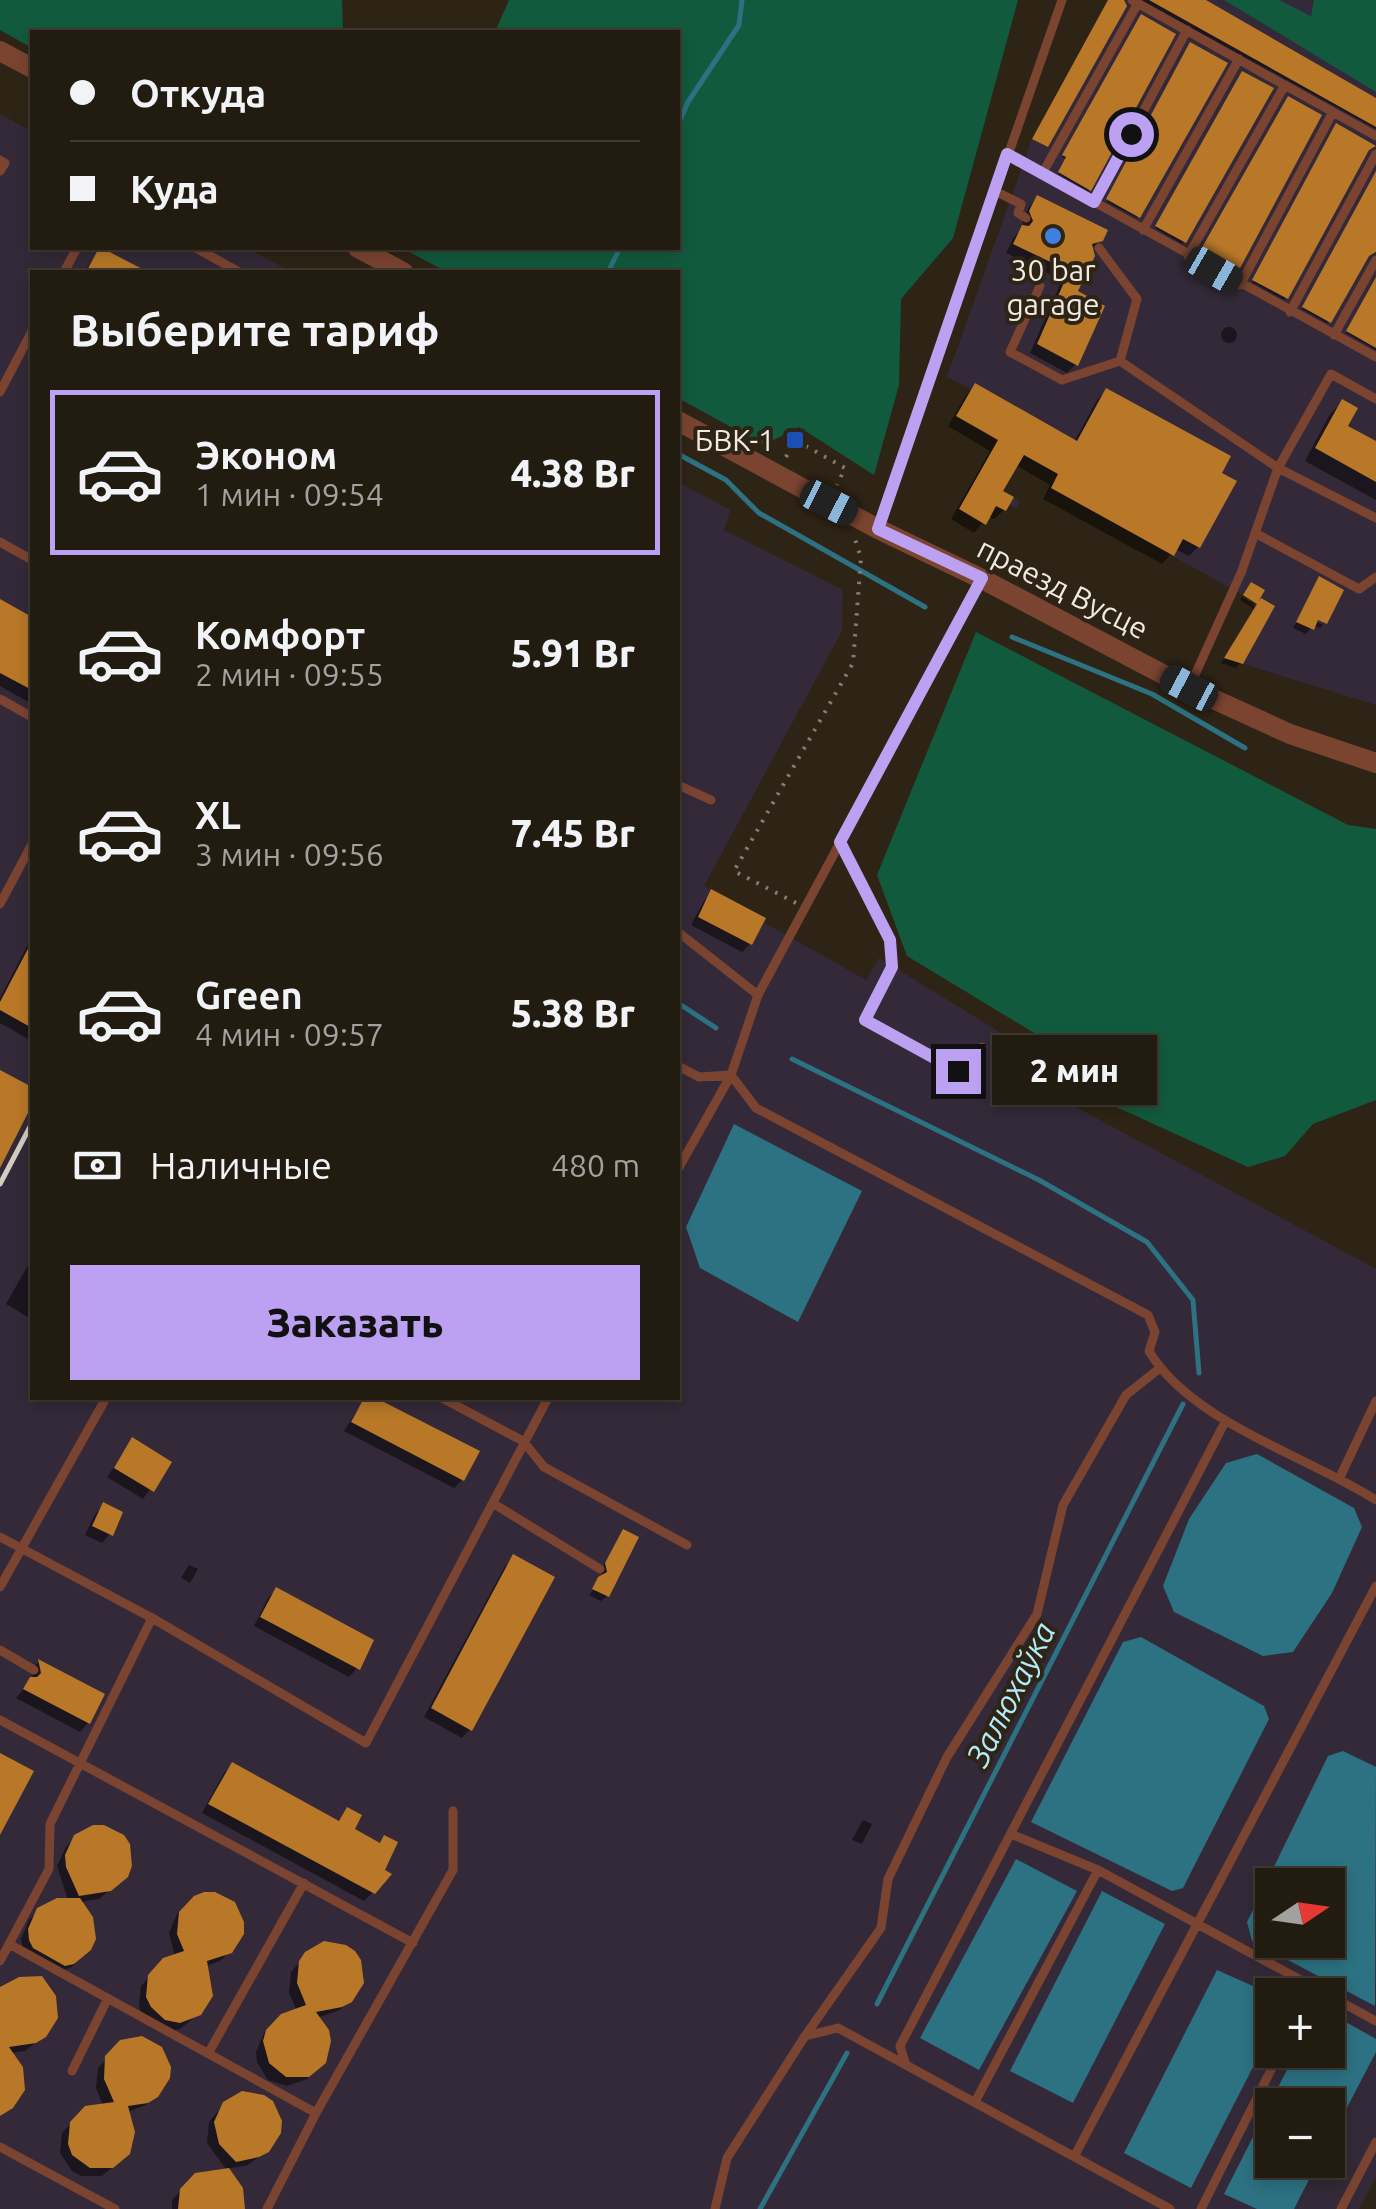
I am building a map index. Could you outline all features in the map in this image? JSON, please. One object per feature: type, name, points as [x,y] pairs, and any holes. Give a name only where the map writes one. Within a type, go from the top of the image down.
[{"type":"street","points":[[0,51],[30,67]]},
{"type":"street","points":[[362,250],[399,270]]},
{"type":"street","name":"праезд Вусце","points":[[680,423],[1189,688],[1290,734],[1376,763]]},
{"type":"lane","points":[[878,529],[1062,0]]},
{"type":"lane","points":[[1042,174],[1135,2],[1376,136]]},
{"type":"lane","points":[[1094,202],[1187,30]]},
{"type":"lane","points":[[1142,230],[1239,60]]},
{"type":"lane","points":[[1188,256],[1285,85]]},
{"type":"lane","points":[[1240,285],[1332,112]]},
{"type":"lane","points":[[1007,154],[1376,358]]},
{"type":"lane","points":[[1290,312],[1376,154]]},
{"type":"lane","points":[[0,160],[5,163],[0,171]]},
{"type":"lane","points":[[994,191],[1021,204],[1018,213],[1026,218]]},
{"type":"lane","points":[[1099,248],[1137,298],[1120,362]]},
{"type":"lane","points":[[200,250],[235,270]]},
{"type":"lane","points":[[1334,335],[1376,260]]},
{"type":"lane","points":[[1040,286],[1010,352],[1062,380],[1120,362]]},
{"type":"lane","points":[[0,392],[30,335]]},
{"type":"lane","points":[[1120,362],[1278,468],[1376,518]]},
{"type":"lane","points":[[1189,688],[1241,574],[1278,468],[1331,374],[1376,399]]},
{"type":"lane","points":[[1255,533],[1358,588],[1376,576]]},
{"type":"lane","points":[[0,542],[30,559]]},
{"type":"lane","points":[[680,1166],[731,1075],[758,994],[982,578]]},
{"type":"lane","points":[[0,699],[30,716]]},
{"type":"lane","points":[[680,786],[711,800]]},
{"type":"lane","points":[[840,842],[890,940],[892,967],[865,1020],[958,1071],[982,1046]]},
{"type":"lane","points":[[0,904],[30,848]]},
{"type":"lane","points":[[680,934],[758,994]]},
{"type":"lane","points":[[680,1067],[698,1077],[731,1075]]},
{"type":"lane","points":[[731,1075],[756,1108],[1148,1315],[1155,1332],[1150,1350],[1160,1368],[1225,1422],[1340,1476],[1376,1500]]},
{"type":"lane","points":[[716,2209],[726,2158],[881,1928],[888,1879],[947,1757],[1037,1614],[1063,1505],[1126,1395],[1160,1368]]},
{"type":"lane","points":[[0,1587],[105,1400]]},
{"type":"lane","points":[[446,1400],[524,1441],[544,1467],[687,1545]]},
{"type":"lane","points":[[0,1536],[152,1618],[366,1743],[547,1400]]},
{"type":"lane","points":[[1340,1476],[1376,1400]]},
{"type":"lane","points":[[906,2065],[900,2046],[1225,1422]]},
{"type":"lane","points":[[494,1504],[600,1570]]},
{"type":"lane","points":[[1075,2155],[1376,1586]]},
{"type":"lane","points":[[0,1960],[49,1869],[50,1824],[152,1618]]},
{"type":"lane","points":[[0,1650],[34,1670]]},
{"type":"lane","points":[[0,1720],[412,1943]]},
{"type":"lane","points":[[268,2209],[316,2113],[453,1870],[452,1811]]},
{"type":"lane","points":[[1011,1834],[1098,1870],[1198,1922],[1290,1978]]},
{"type":"lane","points":[[975,2102],[1098,1870]]},
{"type":"lane","points":[[209,2052],[304,1883]]},
{"type":"lane","points":[[9,1944],[316,2113]]},
{"type":"lane","points":[[72,2070],[108,1998]]},
{"type":"lane","points":[[1345,2007],[1376,2021]]},
{"type":"lane","points":[[805,2036],[838,2028],[1075,2155],[1153,2205],[1170,2209]]},
{"type":"lane","points":[[1201,2209],[1272,2068]]},
{"type":"lane","points":[[1341,2209],[1376,2142]]},
{"type":"lane","points":[[0,2147],[115,2209]]},
{"type":"path","points":[[795,440],[845,468],[829,503]]},
{"type":"path","points":[[805,908],[734,871],[852,663],[862,558],[855,539],[848,535]]},
{"type":"shaded area","points":[[1109,0],[1376,0],[1376,705],[1224,658],[1257,603],[1051,488],[1058,474],[1025,455],[1003,491],[1020,501],[1016,508],[1010,505],[1006,511],[996,506],[985,525],[959,509],[998,441],[956,416],[971,389],[947,377],[1032,139]]},
{"type":"shaded area","points":[[0,114],[30,131],[30,250],[250,250],[288,270],[30,270],[30,1400],[680,1400],[680,483],[730,510],[724,530],[843,590],[842,631],[704,886],[766,918],[765,923],[866,980],[879,958],[1021,1045],[1011,1072],[1376,1269],[1376,2177],[1359,2209],[0,2209]]},
{"type":"green space","points":[[0,0],[342,0],[343,30],[30,30],[30,47],[0,30]]},
{"type":"green space","points":[[509,0],[1018,0],[953,238],[901,299],[899,385],[874,475],[799,427],[764,445],[680,399],[680,270],[443,270],[406,250],[680,250],[680,30],[496,30]]},
{"type":"green space","points":[[1224,0],[1279,0],[1311,16],[1314,0],[1376,0],[1376,92]]},
{"type":"green space","points":[[976,632],[1348,825],[1376,829],[1376,1100],[1313,1124],[1285,1156],[1248,1167],[1057,1080],[1054,1045],[907,956],[877,875]]},
{"type":"water","points":[[734,1124],[862,1191],[798,1322],[700,1268],[686,1227]]},
{"type":"water","points":[[1257,1454],[1354,1508],[1362,1527],[1332,1593],[1293,1652],[1263,1656],[1174,1612],[1163,1586],[1189,1519],[1226,1463]]},
{"type":"water","points":[[1141,1637],[1264,1706],[1269,1719],[1183,1888],[1172,1891],[1031,1822],[1123,1642]]},
{"type":"water","points":[[1343,1751],[1376,1767],[1375,2006],[1345,1990],[1345,1978],[1322,1978],[1284,1958],[1345,1958],[1345,1868],[1273,1868],[1328,1756]]},
{"type":"water","points":[[1016,1859],[1077,1891],[979,2070],[920,2038]]},
{"type":"water","points":[[1102,1891],[1165,1924],[1073,2103],[1010,2071]]},
{"type":"water","points":[[1255,1906],[1255,1943],[1252,1941],[1247,1922]]},
{"type":"water","points":[[1217,1970],[1255,1987],[1255,2063],[1191,2188],[1124,2153]]},
{"type":"water","points":[[1345,2022],[1376,2039],[1376,2052],[1345,2111],[1345,2088],[1278,2088],[1288,2068],[1345,2068]]},
{"type":"water","points":[[1255,2133],[1255,2178],[1310,2178],[1294,2209],[1257,2209],[1224,2194]]},
{"type":"building","points":[[1108,0],[1124,0],[1127,6],[1048,147],[1032,139]]},
{"type":"building","points":[[1149,0],[1206,0],[1376,98],[1376,127]]},
{"type":"building","points":[[1141,14],[1176,34],[1091,191],[1058,172],[1066,157],[1062,155]]},
{"type":"building","points":[[1190,42],[1228,63],[1140,218],[1106,199]]},
{"type":"building","points":[[1242,71],[1274,88],[1186,243],[1155,226]]},
{"type":"building","points":[[1288,96],[1322,115],[1238,272],[1200,251]]},
{"type":"building","points":[[1336,123],[1376,146],[1369,150],[1288,299],[1252,280]]},
{"type":"building","points":[[1376,171],[1376,252],[1369,256],[1331,323],[1302,307]]},
{"type":"building","points":[[1037,195],[1108,230],[1103,241],[1092,244],[1095,256],[1078,291],[1105,306],[1078,366],[1037,344],[1069,271],[1013,244],[1022,225],[1029,226],[1033,221],[1029,211]]},
{"type":"building","points":[[98,250],[106,250],[144,270],[87,270]]},
{"type":"building","points":[[1376,277],[1376,348],[1346,331]]},
{"type":"building","points":[[975,383],[1077,441],[1106,388],[1231,456],[1222,473],[1237,481],[1200,548],[1183,539],[1174,556],[1051,488],[1058,474],[1024,455],[1003,491],[1014,497],[1006,511],[996,506],[986,525],[959,509],[998,440],[956,416]]},
{"type":"building","points":[[1342,399],[1358,408],[1348,426],[1376,441],[1376,482],[1315,448]]},
{"type":"building","points":[[1319,576],[1344,590],[1327,624],[1318,620],[1314,630],[1296,622]]},
{"type":"building","points":[[1251,582],[1265,590],[1258,602],[1261,598],[1275,606],[1243,664],[1224,658],[1257,604],[1243,595]]},
{"type":"building","points":[[0,599],[30,616],[30,689],[0,673]]},
{"type":"building","points":[[711,889],[766,918],[752,945],[698,917]]},
{"type":"building","points":[[30,945],[30,1027],[0,1010],[0,1002]]},
{"type":"building","points":[[0,1070],[30,1086],[30,1109],[0,1168]]},
{"type":"building","points":[[363,1400],[380,1400],[480,1451],[464,1481],[351,1422]]},
{"type":"building","points":[[132,1437],[172,1462],[154,1492],[114,1468]]},
{"type":"building","points":[[103,1502],[123,1512],[113,1536],[92,1526]]},
{"type":"building","points":[[623,1529],[639,1537],[609,1597],[592,1589],[598,1577],[607,1572],[605,1563]]},
{"type":"building","points":[[513,1554],[555,1577],[472,1731],[431,1708]]},
{"type":"building","points":[[276,1587],[374,1640],[360,1670],[260,1617]]},
{"type":"building","points":[[38,1659],[105,1694],[90,1724],[23,1689],[30,1677],[41,1673]]},
{"type":"building","points":[[0,1753],[34,1771],[0,1835]]},
{"type":"building","points":[[232,1762],[339,1821],[347,1807],[362,1815],[355,1829],[380,1843],[384,1835],[398,1842],[385,1870],[392,1874],[375,1894],[208,1804]]},
{"type":"building","points":[[93,1825],[104,1825],[124,1835],[130,1844],[132,1866],[128,1877],[111,1891],[79,1896],[65,1855],[74,1835]]},
{"type":"building","points":[[215,1892],[235,1902],[244,1922],[244,1934],[232,1953],[207,1961],[213,1996],[201,2015],[180,2023],[165,2020],[146,1997],[148,1975],[163,1958],[184,1951],[177,1934],[179,1912],[194,1896]]},
{"type":"building","points":[[57,1898],[80,1898],[93,1917],[96,1939],[91,1950],[74,1964],[65,1966],[33,1948],[29,1940],[28,1929],[37,1908]]},
{"type":"building","points":[[324,1941],[355,1951],[361,1960],[364,1983],[352,2002],[316,2012],[329,2030],[326,2063],[309,2077],[286,2077],[269,2063],[263,2041],[266,2030],[281,2014],[306,2005],[297,1983],[299,1961],[305,1952]]},
{"type":"building","points":[[42,1976],[56,1996],[58,2018],[46,2037],[36,2043],[9,2047],[23,2067],[25,2090],[13,2108],[0,2116],[0,1987],[19,1977]]},
{"type":"building","points":[[142,2036],[162,2047],[171,2067],[170,2078],[158,2097],[128,2106],[135,2132],[130,2154],[113,2168],[90,2168],[72,2155],[68,2144],[70,2122],[85,2106],[114,2102],[104,2079],[105,2056],[120,2040]]},
{"type":"building","points":[[242,2091],[273,2101],[282,2121],[281,2133],[269,2152],[236,2162],[219,2144],[214,2122],[223,2102]]},
{"type":"building","points":[[229,2168],[243,2188],[245,2209],[178,2209],[180,2189],[195,2173]]},
{"type":"waterway","name":"Залюхаўка","points":[[680,120],[739,25],[742,0]]},
{"type":"waterway","name":"Залюхаўка","points":[[609,270],[619,250]]},
{"type":"waterway","points":[[680,455],[726,480],[759,513],[925,607]]},
{"type":"waterway","points":[[1012,637],[1152,694],[1245,748]]},
{"type":"waterway","name":"Залюхаўка","points":[[680,1004],[716,1028]]},
{"type":"waterway","name":"Залюхаўка","points":[[792,1059],[1039,1180],[1147,1242],[1193,1300],[1199,1373]]},
{"type":"waterway","name":"Залюхаўка","points":[[877,2004],[1183,1404]]},
{"type":"waterway","name":"Залюхаўка","points":[[760,2209],[847,2053]]},
{"type":"railway","points":[[0,1184],[30,1127]]},
{"type":"place","name":"30 bar garage","points":[[1053,236]]},
{"type":"place","name":"БВК-1","points":[[795,440]]},
{"type":"route","points":[[958,1071],[865,1020],[892,967],[890,940],[840,842],[982,578],[878,529],[1007,154],[1094,202],[1131,134]]}]
